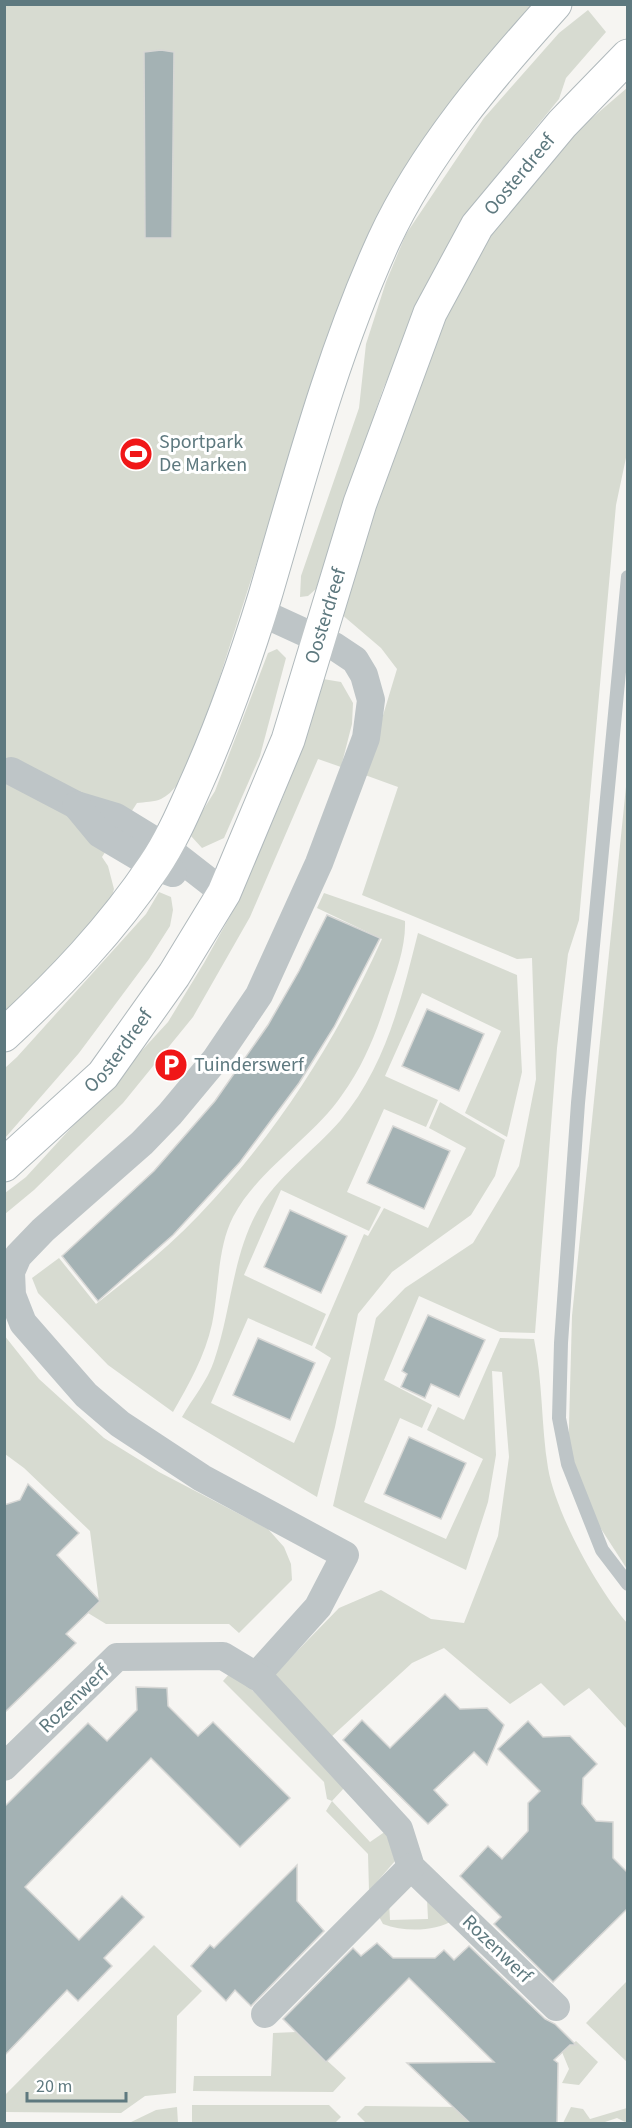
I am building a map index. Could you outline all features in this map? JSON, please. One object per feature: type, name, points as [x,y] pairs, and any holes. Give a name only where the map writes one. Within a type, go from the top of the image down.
[{"type":"main road","points":[[4,1035],[87,954],[160,857],[224,723],[313,434],[364,286],[385,238],[414,183],[450,129],[555,4]]},
{"type":"main road","name":"Oosterdreef","points":[[4,1165],[103,1075],[174,975],[224,893],[288,740],[360,503],[430,313],[477,226],[586,97],[627,56]]},
{"type":"street","points":[[256,1676],[318,1607],[345,1555],[202,1478],[112,1417],[86,1395],[23,1323],[12,1295],[11,1272],[18,1256],[43,1230],[142,1143],[170,1114],[215,1060],[253,1005],[283,947],[319,864],[366,738],[371,700],[364,675],[355,660],[318,639],[260,612]]},
{"type":"street","points":[[11,771],[76,805],[116,817],[160,857],[224,893]]},
{"type":"street","name":"Rozenwerf","points":[[4,1767],[117,1657],[223,1656],[256,1676],[399,1829],[411,1867],[556,2007]]},
{"type":"street","points":[[266,2014],[411,1867]]},
{"type":"lane","points":[[627,577],[578,1103],[561,1343],[559,1418],[568,1464],[602,1550],[627,1584]]},
{"type":"shaded area","name":"Sportpark De Marken","points":[[4,5],[532,5],[419,146],[376,220],[312,390],[204,726],[188,767],[169,794],[159,800],[137,803],[102,857],[108,866],[114,889],[106,917],[4,1023]]},
{"type":"shaded area","points":[[588,10],[606,32],[566,78],[559,99],[467,212],[438,264],[383,389],[316,589],[308,596],[300,597],[301,576],[359,408],[366,344],[386,282],[406,234],[484,118],[559,33]]},
{"type":"shaded area","points":[[627,88],[627,453],[616,505],[579,920],[568,954],[557,1048],[535,1333],[500,1332],[419,1296],[384,1380],[432,1405],[422,1428],[400,1418],[364,1502],[446,1539],[483,1459],[427,1430],[438,1407],[464,1420],[500,1338],[534,1339],[546,1452],[552,1486],[579,1550],[603,1590],[627,1623],[627,1729],[589,1688],[564,1706],[541,1683],[510,1704],[444,1648],[412,1663],[330,1738],[271,1678],[339,1608],[381,1590],[431,1619],[464,1623],[498,1536],[509,1457],[502,1372],[492,1371],[496,1455],[488,1502],[466,1570],[333,1506],[376,1318],[405,1288],[473,1243],[519,1166],[536,1079],[532,958],[517,959],[362,895],[398,787],[365,775],[397,669],[381,648],[340,613],[437,314],[484,230],[581,119],[592,118]]},
{"type":"shaded area","points":[[277,649],[286,658],[260,756],[224,838],[202,848],[191,836],[200,815],[215,791],[268,653]]},
{"type":"shaded area","points":[[323,679],[341,682],[353,703],[352,724],[341,767],[318,759],[250,917],[193,1017],[123,1103],[34,1190],[5,1214],[5,1193],[26,1177],[168,1022],[204,963],[234,909],[283,797]]},
{"type":"shaded area","points":[[627,777],[627,1569],[583,1501],[568,1462],[572,1316]]},
{"type":"shaded area","points":[[159,892],[171,897],[173,910],[170,926],[149,959],[79,1053],[5,1138],[5,1068],[146,914]]},
{"type":"shaded area","points":[[324,893],[405,921],[404,940],[397,969],[374,1035],[350,1084],[316,1126],[257,1184],[233,1217],[221,1256],[209,1336],[196,1369],[173,1412],[108,1365],[38,1293],[32,1278],[59,1258],[96,1304],[175,1239],[254,1152],[279,1119],[325,1049],[382,939],[317,908]]},
{"type":"shaded area","points":[[418,933],[517,975],[522,1072],[507,1137],[465,1113],[501,1031],[422,993],[385,1076],[438,1100],[426,1127],[384,1109],[347,1192],[381,1207],[369,1231],[281,1190],[244,1275],[326,1314],[312,1346],[248,1318],[211,1403],[294,1443],[331,1358],[315,1348],[364,1234],[368,1236],[384,1208],[428,1228],[466,1148],[429,1128],[440,1102],[505,1140],[495,1176],[471,1215],[392,1272],[358,1314],[335,1427],[317,1497],[182,1417],[214,1361],[242,1248],[257,1212],[274,1187],[340,1121],[369,1078],[390,1032]]},
{"type":"shaded area","points":[[4,1335],[39,1379],[104,1438],[159,1472],[268,1529],[284,1547],[291,1564],[292,1580],[239,1633],[229,1624],[106,1624],[88,1613],[99,1601],[90,1531],[24,1468],[5,1454]]},
{"type":"shaded area","points":[[230,1673],[244,1682],[344,1783],[345,1787],[332,1801],[327,1799],[324,1782],[223,1681]]},
{"type":"shaded area","points":[[332,1801],[370,1842],[386,1831],[395,1861],[369,1891],[368,1854],[326,1811]]},
{"type":"shaded area","points":[[427,1899],[454,1920],[437,1927],[419,1930],[383,1924],[377,1913],[389,1900],[390,1920],[428,1919]]},
{"type":"shaded area","points":[[154,1945],[202,1991],[177,2016],[176,2093],[145,2096],[121,2113],[5,2112],[5,2095]]},
{"type":"shaded area","points":[[627,1981],[627,2062],[586,2023]]},
{"type":"shaded area","points":[[296,2032],[346,2078],[333,2092],[193,2091],[194,2076],[271,2076],[273,2033]]},
{"type":"shaded area","points":[[576,2041],[598,2062],[579,2085],[562,2083],[569,2069],[562,2052]]},
{"type":"shaded area","points":[[192,2105],[329,2105],[341,2117],[334,2124],[192,2123]]},
{"type":"shaded area","points":[[365,2106],[461,2107],[471,2120],[467,2124],[366,2123],[357,2114]]},
{"type":"shaded area","points":[[177,2107],[178,2123],[129,2123],[156,2110]]},
{"type":"shaded area","points":[[571,2107],[583,2109],[590,2119],[627,2108],[627,2123],[617,2118],[602,2123],[563,2123]]},
{"type":"building","points":[[161,50],[174,52],[172,238],[145,238],[144,52]]},
{"type":"building","points":[[327,915],[380,938],[334,1027],[299,1083],[240,1162],[173,1235],[98,1301],[62,1256],[154,1171],[215,1101],[268,1025]]},
{"type":"building","points":[[427,1009],[484,1034],[459,1091],[402,1066]]},
{"type":"building","points":[[393,1126],[450,1151],[424,1209],[367,1183]]},
{"type":"building","points":[[290,1210],[347,1236],[321,1293],[264,1267]]},
{"type":"building","points":[[428,1315],[485,1340],[459,1397],[431,1384],[425,1398],[401,1387],[407,1374],[402,1371]]},
{"type":"building","points":[[258,1338],[315,1363],[290,1420],[233,1395]]},
{"type":"building","points":[[409,1437],[466,1463],[441,1519],[384,1494]]},
{"type":"building","points":[[28,1484],[79,1533],[57,1555],[100,1601],[66,1634],[76,1643],[4,1713],[4,1505],[20,1500]]},
{"type":"building","points":[[136,1687],[167,1688],[168,1706],[198,1736],[213,1722],[290,1798],[240,1847],[151,1758],[25,1887],[79,1940],[122,1896],[144,1917],[104,1958],[112,1966],[78,2001],[67,1990],[4,2056],[4,1807],[88,1723],[107,1741],[137,1710]]},
{"type":"building","points":[[445,1694],[460,1709],[487,1708],[504,1725],[487,1765],[474,1752],[434,1790],[448,1805],[428,1824],[343,1740],[362,1720],[390,1748]]},
{"type":"building","points":[[528,1721],[543,1737],[570,1736],[597,1764],[583,1778],[582,1804],[596,1821],[613,1822],[613,1858],[627,1872],[627,1909],[553,1982],[494,1924],[501,1917],[460,1876],[488,1846],[502,1859],[528,1831],[528,1803],[540,1791],[498,1749]]},
{"type":"building","points":[[297,1865],[297,1901],[324,1931],[251,2006],[235,1990],[226,2001],[191,1966],[210,1945],[214,1948]]},
{"type":"building","points":[[377,1943],[393,1958],[435,1958],[444,1950],[454,1960],[469,1946],[545,2019],[555,2024],[576,2045],[570,2045],[554,2060],[558,2063],[557,2124],[471,2124],[407,2063],[494,2062],[409,1978],[326,2062],[283,2019],[353,1948],[361,1956]]},
{"type":"place","name":"Sportpark De Marken","points":[[136,454]]},
{"type":"place","name":"Tuinderswerf","points":[[171,1065]]}]
